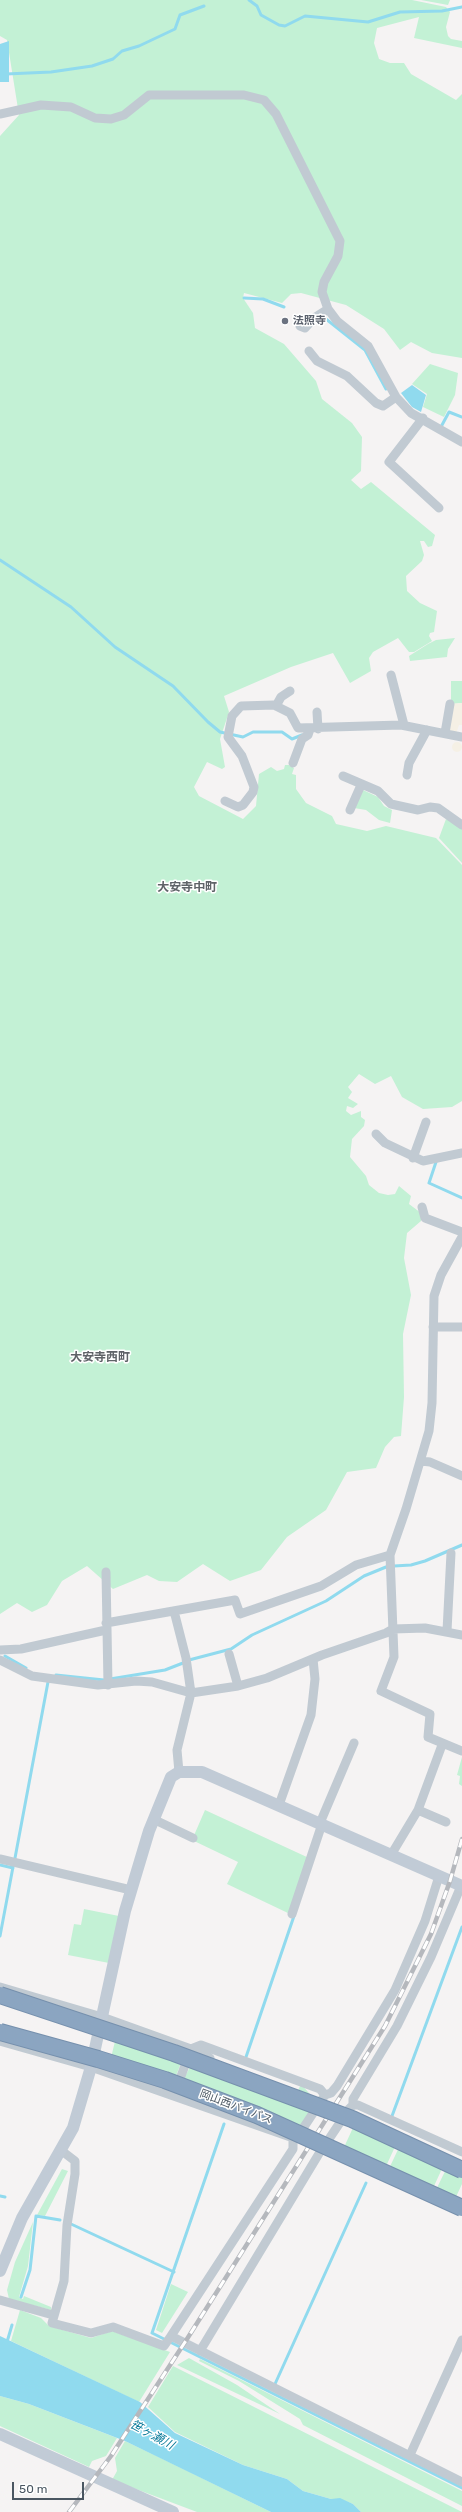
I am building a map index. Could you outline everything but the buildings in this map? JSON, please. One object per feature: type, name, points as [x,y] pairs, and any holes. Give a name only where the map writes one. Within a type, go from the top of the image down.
[{"type":"highway","points":[[0,1995],[174,2053],[345,2116],[462,2170]]},
{"type":"highway","name":"岡山西バイパス","points":[[0,2032],[135,2071],[257,2115],[462,2210]]},
{"type":"street","points":[[0,114],[41,105],[71,107],[95,118],[111,119],[124,115],[149,95],[244,95],[264,100],[276,114],[340,241],[338,256],[323,287],[328,309],[337,321],[368,346],[396,397],[411,413],[423,418],[462,442]]},
{"type":"street","points":[[300,326],[305,328],[314,318],[328,309]]},
{"type":"street","points":[[308,351],[317,361],[347,376],[376,404],[383,406],[396,397]]},
{"type":"street","points":[[423,418],[389,462],[439,508]]},
{"type":"street","points":[[391,675],[404,725]]},
{"type":"street","points":[[276,706],[280,697],[290,691]]},
{"type":"street","points":[[225,801],[238,807],[243,805],[252,794],[254,787],[242,756],[228,735],[232,716],[241,706],[269,704],[276,706],[290,713],[298,728],[311,731],[404,725],[426,732],[445,733],[462,737]]},
{"type":"street","points":[[445,733],[450,704]]},
{"type":"street","points":[[293,763],[302,739],[311,731],[316,712]]},
{"type":"street","points":[[407,775],[409,763],[426,732]]},
{"type":"street","points":[[344,776],[361,785],[378,791],[392,804],[418,810],[430,807],[438,808],[462,825]]},
{"type":"street","points":[[350,810],[361,785]]},
{"type":"street","points":[[413,1158],[426,1122]]},
{"type":"street","points":[[376,1134],[385,1143],[413,1158],[430,1161],[462,1153]]},
{"type":"street","points":[[422,1207],[425,1218],[462,1232]]},
{"type":"street","points":[[462,1237],[440,1275],[434,1296],[432,1403],[429,1431],[421,1461],[390,1555],[394,1658],[381,1691],[430,1714],[428,1737],[442,1745],[462,1751]]},
{"type":"street","points":[[433,1327],[462,1327]]},
{"type":"street","points":[[421,1461],[430,1462],[462,1476]]},
{"type":"street","points":[[447,1631],[451,1553]]},
{"type":"street","points":[[0,1650],[21,1649],[106,1626],[174,1611],[235,1600],[240,1614],[321,1586],[356,1565],[390,1555]]},
{"type":"street","points":[[106,1572],[108,1682]]},
{"type":"street","points":[[174,1611],[186,1658],[191,1693],[177,1750],[179,1772]]},
{"type":"street","points":[[0,1660],[32,1676],[108,1682],[152,1682],[191,1693],[238,1686],[267,1678],[313,1659],[386,1634],[393,1629],[425,1628],[462,1635]]},
{"type":"street","points":[[229,1654],[238,1686]]},
{"type":"street","points":[[279,1805],[311,1715],[315,1679],[313,1659]]},
{"type":"street","points":[[292,1914],[321,1824],[354,1743]]},
{"type":"street","points":[[391,1855],[418,1810],[442,1745]]},
{"type":"street","points":[[0,2271],[22,2218],[62,2150],[73,2128],[92,2067],[131,1890],[165,1787],[171,1777],[179,1772],[202,1772],[462,1886],[424,1971],[397,2026],[353,2099],[353,2105],[320,2152],[200,2351]]},
{"type":"street","points":[[418,1810],[446,1822]]},
{"type":"street","points":[[153,1820],[193,1838]]},
{"type":"street","points":[[0,1859],[131,1890]]},
{"type":"street","points":[[0,2041],[92,2067],[293,2140],[298,2138],[324,2095],[331,2093],[337,2086],[395,1990],[425,1921],[440,1876]]},
{"type":"street","points":[[0,1987],[102,2017],[191,2049],[201,2055],[297,2092]]},
{"type":"street","points":[[167,2093],[176,2088],[191,2049],[201,2045],[320,2089],[324,2095]]},
{"type":"street","points":[[353,2105],[368,2109],[462,2152]]},
{"type":"street","points":[[375,2123],[462,2163]]},
{"type":"street","points":[[62,2150],[75,2161],[75,2174],[66,2225],[64,2281],[53,2315],[52,2323],[91,2333],[112,2327],[164,2346],[293,2149],[293,2140]]},
{"type":"street","points":[[320,2152],[462,2210]]},
{"type":"street","points":[[0,2300],[53,2315]]},
{"type":"street","points":[[169,2339],[200,2351],[462,2482]]},
{"type":"street","points":[[410,2455],[462,2340]]},
{"type":"street","points":[[0,2434],[173,2512]]},
{"type":"green space","points":[[0,0],[412,0],[446,7],[450,12],[446,27],[448,36],[451,39],[462,41],[462,48],[414,38],[419,17],[377,28],[374,43],[379,59],[390,63],[404,63],[411,74],[456,100],[462,94],[462,358],[432,353],[411,342],[400,350],[384,329],[346,305],[301,293],[291,294],[282,303],[244,293],[243,298],[253,313],[255,328],[284,344],[316,381],[322,399],[352,423],[362,437],[361,471],[351,480],[361,489],[371,482],[435,535],[432,546],[428,547],[424,541],[420,541],[424,555],[422,561],[406,576],[407,591],[420,603],[437,611],[434,632],[430,633],[429,636],[432,641],[414,652],[409,652],[398,638],[373,652],[369,658],[371,671],[350,683],[333,653],[291,667],[224,696],[229,712],[220,739],[225,767],[222,769],[207,762],[194,787],[199,796],[243,819],[256,806],[259,774],[271,767],[277,771],[284,769],[285,765],[289,765],[294,768],[292,774],[296,775],[296,789],[306,803],[332,816],[336,824],[367,831],[386,826],[436,838],[462,865],[462,1101],[452,1107],[423,1109],[402,1097],[391,1076],[375,1084],[359,1074],[348,1087],[352,1092],[348,1098],[358,1104],[353,1108],[347,1106],[346,1111],[351,1115],[361,1111],[361,1117],[365,1120],[364,1126],[352,1139],[350,1157],[366,1176],[369,1185],[379,1193],[388,1195],[395,1194],[399,1186],[411,1196],[409,1204],[421,1213],[421,1221],[407,1233],[404,1258],[411,1295],[403,1334],[404,1397],[401,1436],[394,1437],[385,1447],[376,1468],[347,1472],[326,1510],[287,1537],[261,1570],[230,1581],[203,1564],[177,1582],[159,1581],[147,1575],[113,1589],[87,1566],[62,1581],[47,1605],[32,1612],[17,1603],[0,1614],[0,136],[19,115],[7,40],[0,36]]},
{"type":"green space","points":[[421,0],[450,0],[448,5]]},
{"type":"green space","points":[[430,364],[458,373],[455,395],[444,417],[423,407],[427,394],[412,384]]},
{"type":"green space","points":[[455,638],[448,649],[447,657],[410,661],[409,656],[428,644],[436,640]]},
{"type":"green space","points":[[451,681],[462,681],[462,703],[451,704]]},
{"type":"green space","points":[[363,790],[378,797],[384,806],[392,810],[390,823],[379,820],[366,810],[354,808]]},
{"type":"green space","points":[[446,819],[462,828],[462,863],[439,838]]},
{"type":"green space","points":[[462,1757],[462,1786],[459,1784],[460,1776],[457,1775]]},
{"type":"green space","points":[[205,1810],[309,1858],[290,1914],[227,1884],[238,1862],[192,1840]]},
{"type":"green space","points":[[84,1909],[119,1916],[109,1963],[68,1955],[74,1924],[81,1925]]},
{"type":"green space","points":[[118,2029],[186,2050],[172,2086],[108,2070]]},
{"type":"green space","points":[[196,2056],[297,2093],[301,2084],[316,2101],[296,2134],[176,2093]]},
{"type":"green space","points":[[357,2119],[399,2138],[382,2175],[384,2176],[340,2156]]},
{"type":"green space","points":[[403,2140],[448,2160],[446,2160],[429,2197],[432,2198],[450,2161],[462,2167],[462,2184],[455,2199],[455,2209],[385,2177]]},
{"type":"green space","points":[[62,2169],[68,2171],[45,2216],[37,2215]]},
{"type":"green space","points":[[33,2222],[28,2266],[19,2297],[23,2299],[24,2296],[51,2307],[51,2310],[9,2299],[7,2290],[15,2262]]},
{"type":"green space","points":[[171,2284],[188,2292],[162,2333],[156,2330]]},
{"type":"green space","points":[[20,2310],[41,2318],[49,2326],[91,2338],[112,2331],[170,2352],[139,2402],[11,2341]]},
{"type":"green space","points":[[189,2358],[237,2385],[280,2414],[177,2365]]},
{"type":"green space","points":[[200,2359],[462,2491],[462,2506],[303,2425],[300,2419],[239,2381],[199,2361]]},
{"type":"green space","points":[[173,2366],[462,2512],[361,2512],[353,2504],[340,2499],[331,2499],[303,2491],[287,2479],[243,2465],[175,2432],[148,2407]]},
{"type":"green space","points":[[0,2396],[29,2404],[117,2438],[106,2456],[92,2461],[89,2467],[0,2426]]},
{"type":"green space","points":[[125,2441],[271,2512],[197,2512],[112,2480],[117,2471],[115,2458]]},
{"type":"sand","points":[[462,703],[462,725],[459,725],[456,734],[446,732],[451,704]]},
{"type":"sand","points":[[457,742],[462,747],[457,752],[452,747]]},
{"type":"water","points":[[9,41],[9,82],[0,82],[0,44]]},
{"type":"water","points":[[412,385],[426,395],[421,412],[412,407],[401,393]]},
{"type":"water","name":"笹ヶ瀬川","points":[[0,2336],[140,2402],[175,2433],[243,2465],[287,2479],[303,2491],[331,2499],[340,2498],[353,2504],[361,2512],[271,2512],[125,2441],[29,2404],[0,2396]]},
{"type":"waterway","points":[[249,0],[257,6],[261,15],[279,25],[285,26],[305,16],[368,22],[400,12],[442,11],[462,7]]},
{"type":"waterway","points":[[6,74],[51,72],[92,66],[113,59],[122,51],[139,46],[175,29],[180,15],[204,6]]},
{"type":"waterway","points":[[244,298],[263,299],[284,307]]},
{"type":"waterway","points":[[320,320],[326,319],[365,350],[386,389]]},
{"type":"waterway","points":[[442,425],[449,412],[462,417]]},
{"type":"waterway","points":[[0,560],[71,607],[115,647],[173,686],[208,722],[220,732],[243,737],[253,732],[282,732],[292,739],[302,735]]},
{"type":"waterway","points":[[436,1162],[429,1183],[462,1198]]},
{"type":"waterway","points":[[394,1566],[411,1565],[425,1561],[462,1545]]},
{"type":"waterway","points":[[189,1660],[231,1649],[252,1635],[326,1601],[364,1576],[386,1567]]},
{"type":"waterway","points":[[5,1656],[26,1668]]},
{"type":"waterway","points":[[110,1679],[165,1670],[183,1663]]},
{"type":"waterway","points":[[56,1675],[104,1680]]},
{"type":"waterway","points":[[15,1858],[48,1682]]},
{"type":"waterway","points":[[0,1865],[13,1868]]},
{"type":"waterway","points":[[0,1936],[13,1867]]},
{"type":"waterway","points":[[246,2057],[294,1916]]},
{"type":"waterway","points":[[392,2116],[462,1927]]},
{"type":"waterway","points":[[224,2124],[152,2333],[462,2488]]},
{"type":"waterway","points":[[275,2384],[366,2183]]},
{"type":"waterway","points":[[0,2196],[5,2197]]},
{"type":"waterway","points":[[21,2297],[30,2270],[36,2216],[60,2220]]},
{"type":"waterway","points":[[71,2224],[174,2272]]},
{"type":"waterway","points":[[7,2342],[12,2325]]},
{"type":"railway","points":[[69,2512],[111,2456],[187,2339],[385,2026],[431,1934],[450,1881],[462,1839]]},
{"type":"place","name":"法照寺","points":[[285,321]]},
{"type":"district","name":"大安寺中町","points":[[187,888]]},
{"type":"district","name":"大安寺西町","points":[[100,1358]]}]
